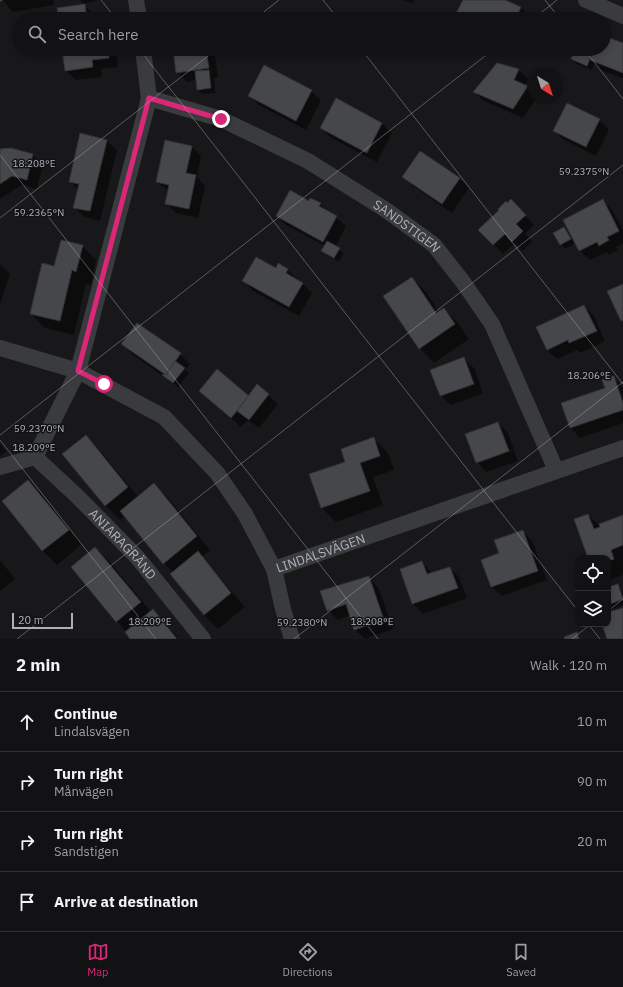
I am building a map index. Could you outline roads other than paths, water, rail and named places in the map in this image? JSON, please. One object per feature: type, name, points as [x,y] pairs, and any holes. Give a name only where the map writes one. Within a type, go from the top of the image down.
[{"type":"street","points":[[136,0],[138,12]]},
{"type":"street","points":[[586,0],[623,16]]},
{"type":"street","points":[[0,467],[35,457],[78,371],[149,98],[143,56]]},
{"type":"street","name":"SANDSTIGEN","points":[[149,98],[221,119],[308,161],[386,210],[434,245],[463,282],[492,324],[556,470]]},
{"type":"street","name":"LINDALSVÄGEN","points":[[0,348],[78,371],[164,417],[217,473],[245,514],[274,569],[623,448]]},
{"type":"street","name":"ANIARAGRÄND","points":[[35,457],[78,497],[137,556],[203,639]]},
{"type":"street","points":[[274,569],[282,609],[292,639]]}]
